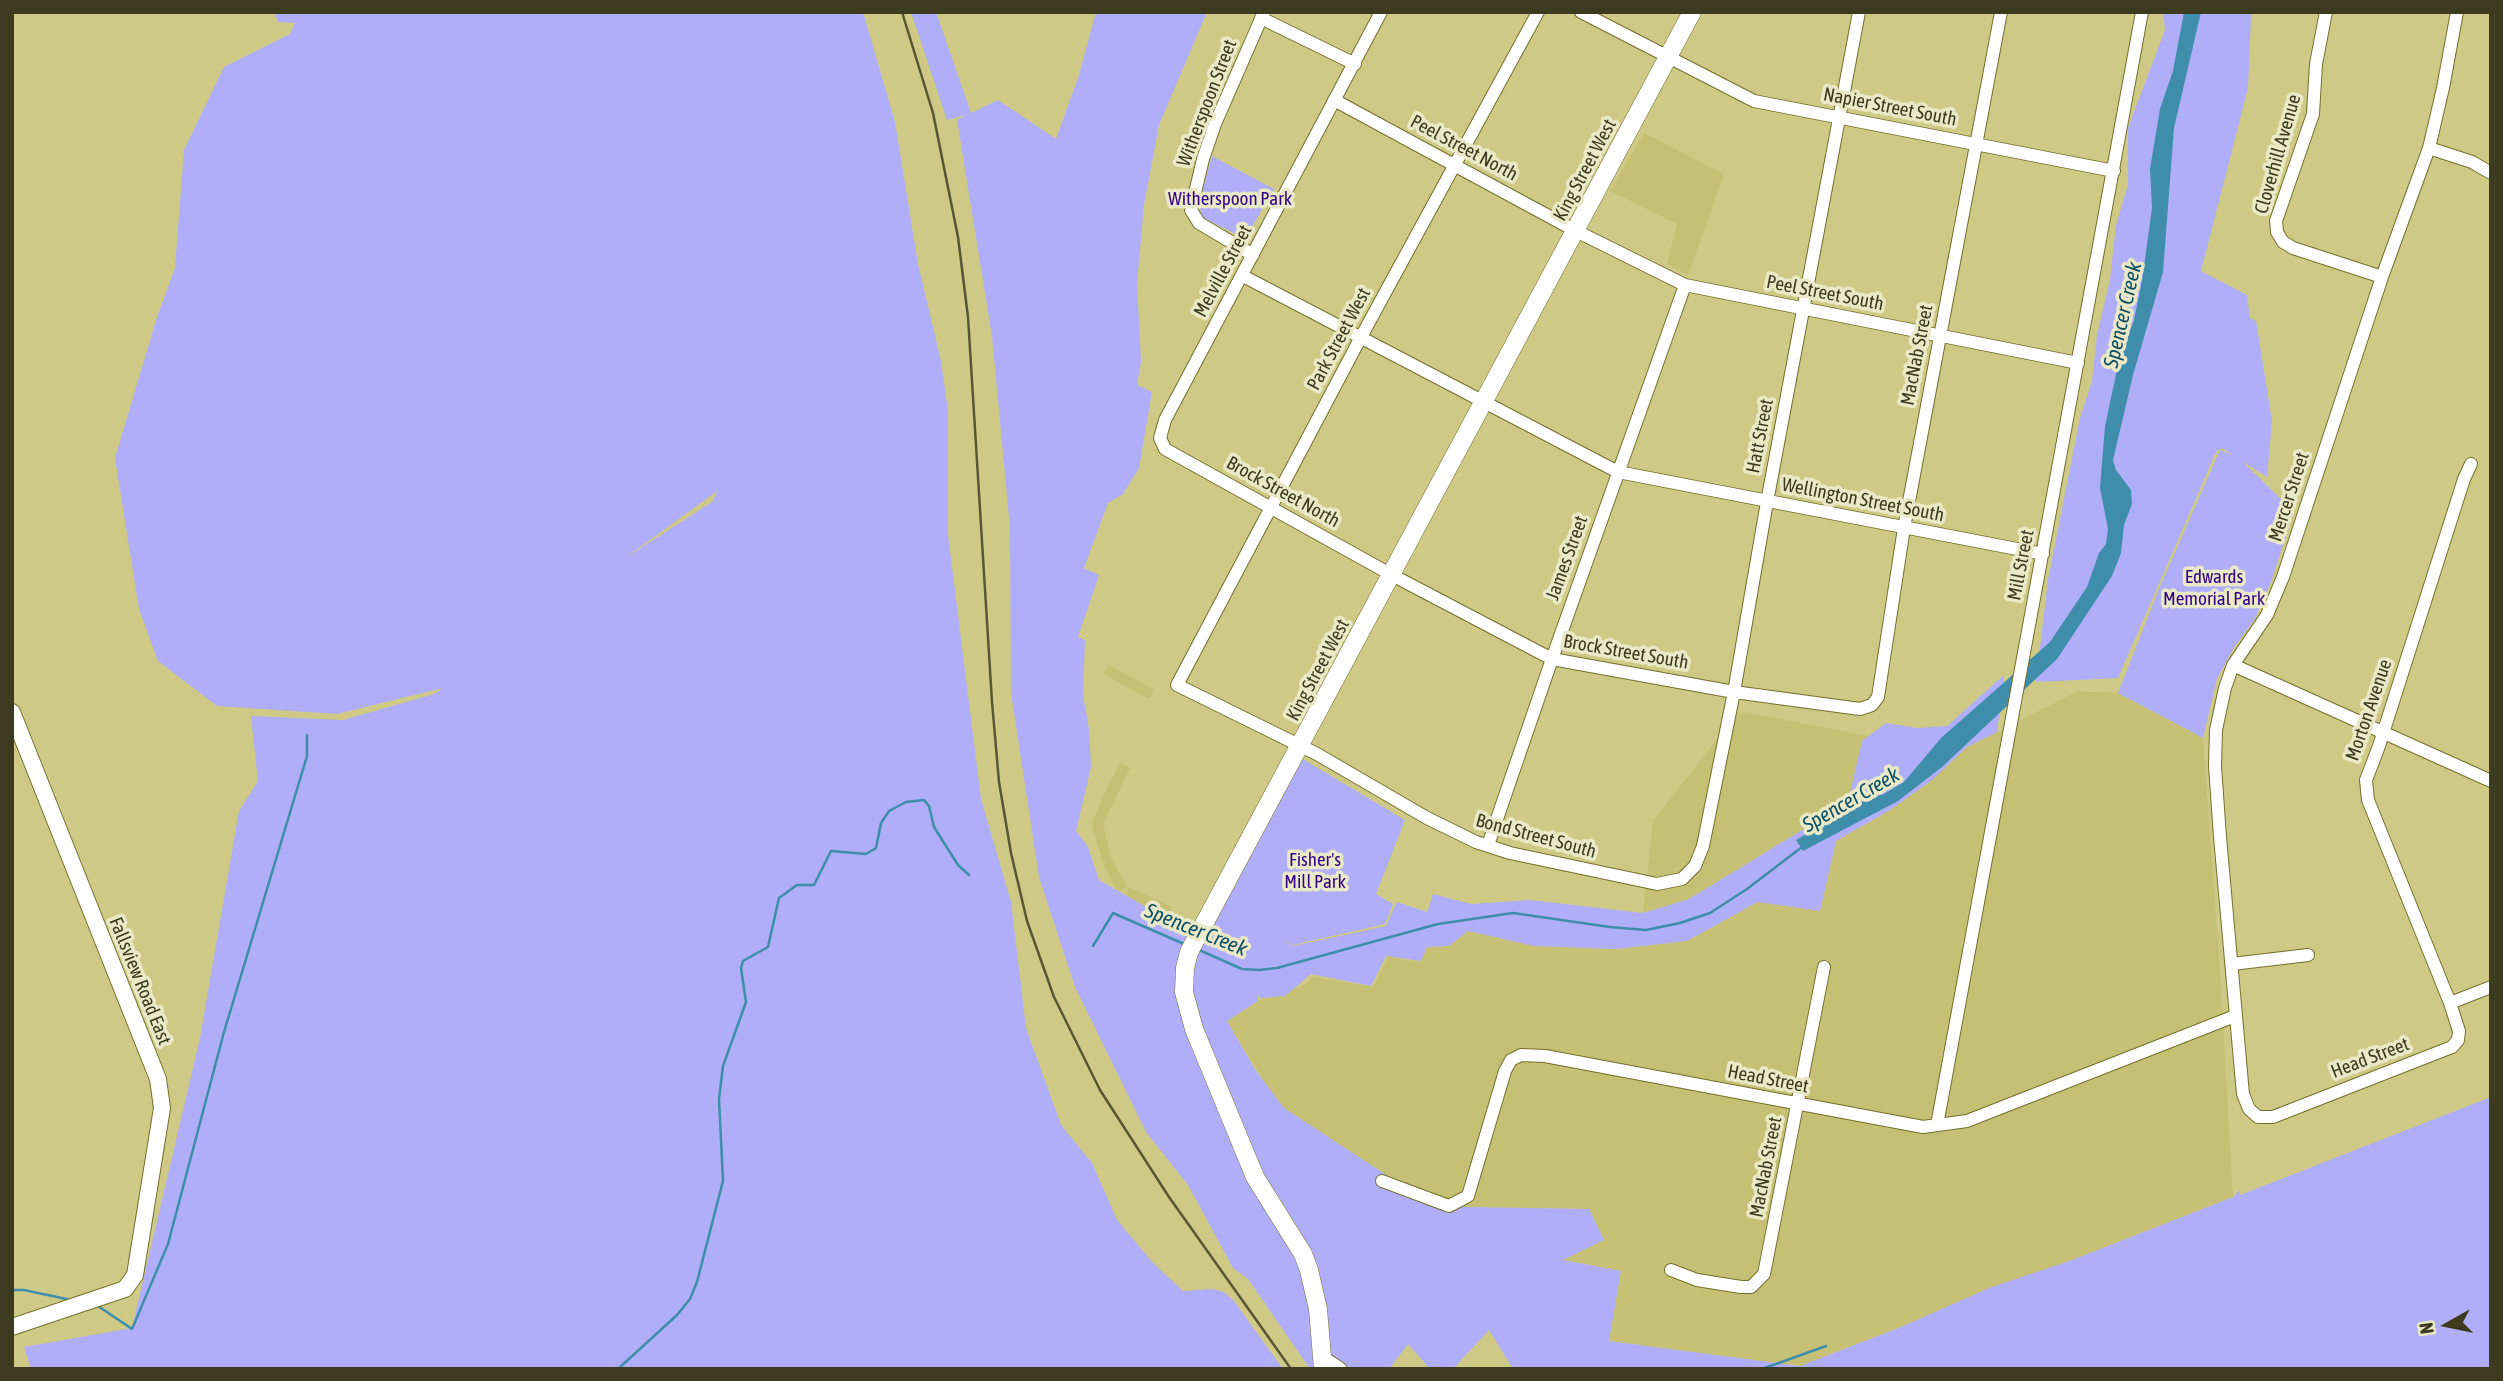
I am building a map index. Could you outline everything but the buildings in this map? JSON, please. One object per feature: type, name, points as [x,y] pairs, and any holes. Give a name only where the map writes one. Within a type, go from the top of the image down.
[{"type":"main road","name":"King Street West","points":[[1323,1363],[1318,1309],[1303,1254],[1255,1177],[1194,1029],[1184,992],[1189,952],[1692,12]]},
{"type":"street","name":"Melville Street","points":[[1160,438],[1166,420],[1381,12]]},
{"type":"street","name":"Park Street West","points":[[1177,685],[1538,12]]},
{"type":"street","name":"Napier Street South","points":[[1581,12],[1754,101],[2113,171]]},
{"type":"street","name":"Hatt Street","points":[[1695,866],[1703,846],[1734,692],[1767,502],[1860,12]]},
{"type":"street","name":"MacNab Street","points":[[1872,705],[1878,697],[1904,528],[2001,12]]},
{"type":"street","name":"Mill Street","points":[[1937,1125],[2141,12]]},
{"type":"street","name":"Cloverhill Avenue","points":[[2326,12],[2316,64],[2314,114],[2276,220],[2277,232],[2283,242],[2293,248],[2382,277]]},
{"type":"street","name":"Mercer Street","points":[[2258,1117],[2249,1109],[2244,1094],[2235,1016],[2215,766],[2216,730],[2225,688],[2234,665],[2267,615],[2283,577],[2382,277],[2429,148],[2457,12]]},
{"type":"street","points":[[1262,15],[1354,64]]},
{"type":"street","name":"Witherspoon Street","points":[[1253,255],[1199,223],[1191,209],[1215,124],[1262,15]]},
{"type":"street","name":"Peel Street North","points":[[1334,100],[1576,231]]},
{"type":"street","points":[[2429,148],[2472,162],[2491,173]]},
{"type":"street","name":"Peel Street South","points":[[1576,231],[1685,285],[2078,363]]},
{"type":"street","name":"Wellington Street South","points":[[1243,276],[1618,472],[2043,554]]},
{"type":"street","name":"James Street","points":[[1488,845],[1685,285]]},
{"type":"street","name":"Brock Street North","points":[[1160,438],[1166,449],[1392,575]]},
{"type":"street","name":"Morton Avenue","points":[[2450,1003],[2368,800],[2366,780],[2463,479],[2471,464]]},
{"type":"street","name":"Brock Street South","points":[[1392,575],[1552,659],[1734,692],[1860,709],[1872,705]]},
{"type":"street","points":[[2234,665],[2491,781]]},
{"type":"street","name":"Bond Street South","points":[[1177,685],[1301,746],[1427,818],[1463,836],[1510,853],[1657,884],[1682,879],[1695,866]]},
{"type":"street","name":"Fallsview Road East","points":[[12,712],[158,1079],[162,1108],[135,1275],[125,1289],[12,1327]]},
{"type":"street","points":[[2232,964],[2308,955]]},
{"type":"street","name":"MacNab Street","points":[[1671,1270],[1697,1280],[1741,1287],[1751,1287],[1759,1281],[1768,1262],[1824,967]]},
{"type":"street","points":[[2450,1003],[2491,987]]},
{"type":"street","name":"Head Street","points":[[2258,1117],[2273,1117],[2452,1047],[2458,1040],[2459,1031],[2450,1003]]},
{"type":"street","name":"Head Street","points":[[1382,1181],[1449,1206],[1468,1196],[1505,1071],[1511,1060],[1521,1055],[1545,1056],[1923,1127],[1966,1121],[2235,1016]]},
{"type":"street","points":[[1323,1363],[1341,1369]]},
{"type":"shaded area","points":[[2184,12],[2201,12],[2174,128],[2163,272],[2133,375],[2113,460],[2116,470],[2131,490],[2132,504],[2124,525],[2121,553],[2112,576],[2057,659],[1942,767],[1898,801],[1803,851],[1796,840],[1867,799],[1884,794],[1904,782],[1941,738],[2050,642],[2087,587],[2099,553],[2106,544],[2108,529],[2100,488],[2105,426],[2118,365],[2134,320],[2142,281],[2152,208],[2150,169],[2160,109],[2173,71]]},
{"type":"shaded area","points":[[1644,133],[1724,174],[1688,275],[1667,264],[1677,224],[1610,191]]},
{"type":"shaded area","points":[[1108,665],[1154,689],[1149,699],[1103,674]]},
{"type":"shaded area","points":[[2078,691],[2118,693],[2203,738],[2233,1197],[1800,1366],[1609,1341],[1621,1271],[1562,1260],[1589,1209],[1467,1207],[1400,1184],[1287,1112],[1276,1101],[1227,1021],[1258,1001],[1305,985],[1312,977],[1373,987],[1388,956],[1424,963],[1421,961],[1427,947],[1449,946],[1468,931],[1534,946],[1616,949],[1687,941],[1758,902],[1820,910],[1836,841],[1890,810],[1932,780],[1967,747]]},
{"type":"shaded area","points":[[1745,712],[1868,736],[1862,741],[1849,801],[1689,899],[1643,913],[1653,821],[1736,715]]},
{"type":"shaded area","points":[[1120,763],[1130,768],[1103,824],[1111,858],[1127,886],[1118,892],[1103,864],[1093,821]]},
{"type":"shaded area","points":[[1129,887],[1172,907],[1167,917],[1125,896]]},
{"type":"green space","points":[[274,12],[863,12],[895,122],[918,264],[941,361],[948,411],[948,535],[981,799],[1011,902],[1026,1028],[1061,1125],[1092,1163],[1117,1220],[1154,1264],[1183,1291],[1212,1289],[1224,1292],[1234,1301],[1283,1369],[31,1369],[24,1347],[132,1328],[200,1038],[239,811],[258,781],[251,716],[343,720],[434,694],[443,688],[337,714],[217,706],[158,661],[139,609],[115,458],[157,317],[175,268],[184,150],[224,67],[290,34],[295,23],[278,22]],"holes":[[[717,492],[712,502],[625,558]]]},
{"type":"green space","name":"Fisher's Mill Park","points":[[911,12],[936,12],[971,113],[998,100],[1056,139],[1079,75],[1096,12],[1207,12],[1159,125],[1144,205],[1137,283],[1141,362],[1137,385],[1152,392],[1139,468],[1123,494],[1108,503],[1084,568],[1099,575],[1078,637],[1085,640],[1083,695],[1089,729],[1091,767],[1076,831],[1088,847],[1099,880],[1183,928],[1206,936],[1301,758],[1405,820],[1376,894],[1393,904],[1385,924],[1293,945],[1283,940],[1293,946],[1386,926],[1397,902],[1427,912],[1433,894],[1471,904],[1530,900],[1643,913],[1689,899],[1848,802],[1862,741],[1886,723],[1917,728],[1947,726],[2004,675],[1997,732],[1967,747],[1932,780],[1890,810],[1836,841],[1820,911],[1758,902],[1687,941],[1616,949],[1534,946],[1468,931],[1449,946],[1427,947],[1421,961],[1386,956],[1371,986],[1311,974],[1285,996],[1261,998],[1257,995],[1258,1001],[1227,1021],[1256,1071],[1284,1108],[1400,1184],[1467,1207],[1589,1209],[1604,1240],[1563,1260],[1621,1271],[1609,1341],[1800,1366],[1901,1327],[1989,1288],[2072,1260],[2233,1197],[2239,1191],[2240,1195],[2491,1097],[2491,1369],[1513,1369],[1489,1330],[1453,1369],[1430,1369],[1408,1344],[1389,1369],[1310,1369],[1248,1279],[1233,1268],[1188,1185],[1146,1132],[1075,987],[1039,877],[1011,693],[1010,528],[992,336],[957,120],[966,115],[947,120]]},
{"type":"green space","name":"Edwards Memorial Park","points":[[2163,12],[2251,14],[2248,88],[2201,271],[2247,295],[2250,318],[2256,321],[2272,421],[2267,477],[2242,461],[2294,512],[2271,582],[2255,619],[2233,649],[2217,679],[2203,738],[2118,693],[2159,589],[2220,450],[2233,455],[2222,448],[2216,452],[2118,678],[2036,682],[2048,580],[2080,418],[2092,381],[2097,335],[2110,280],[2116,225],[2128,185],[2128,128],[2165,30]]},
{"type":"green space","name":"Witherspoon Park","points":[[1212,156],[1274,189],[1245,239],[1202,217],[1199,203]]},
{"type":"waterway","points":[[98,1306],[132,1329],[168,1244],[224,1032],[307,756],[307,735]]},
{"type":"waterway","name":"Spencer Creek","points":[[618,1369],[677,1315],[690,1299],[697,1282],[723,1181],[719,1099],[723,1066],[746,1002],[741,968],[743,961],[768,947],[779,898],[797,885],[814,885],[831,851],[866,854],[876,848],[881,823],[889,811],[906,802],[924,800],[929,806],[934,827],[958,865],[969,875]]},
{"type":"waterway","name":"Spencer Creek","points":[[1197,949],[1242,969],[1259,970],[1277,968],[1438,924],[1513,913],[1646,930],[1710,913],[1802,847]]},
{"type":"waterway","name":"Spencer Creek","points":[[1093,946],[1113,913],[1184,944]]},
{"type":"waterway","points":[[12,1290],[71,1300]]},
{"type":"waterway","points":[[1762,1369],[1826,1346]]},
{"type":"railway","points":[[902,12],[933,113],[958,237],[968,317],[999,782],[1011,853],[1027,921],[1054,997],[1100,1090],[1169,1197],[1291,1369]]}]
